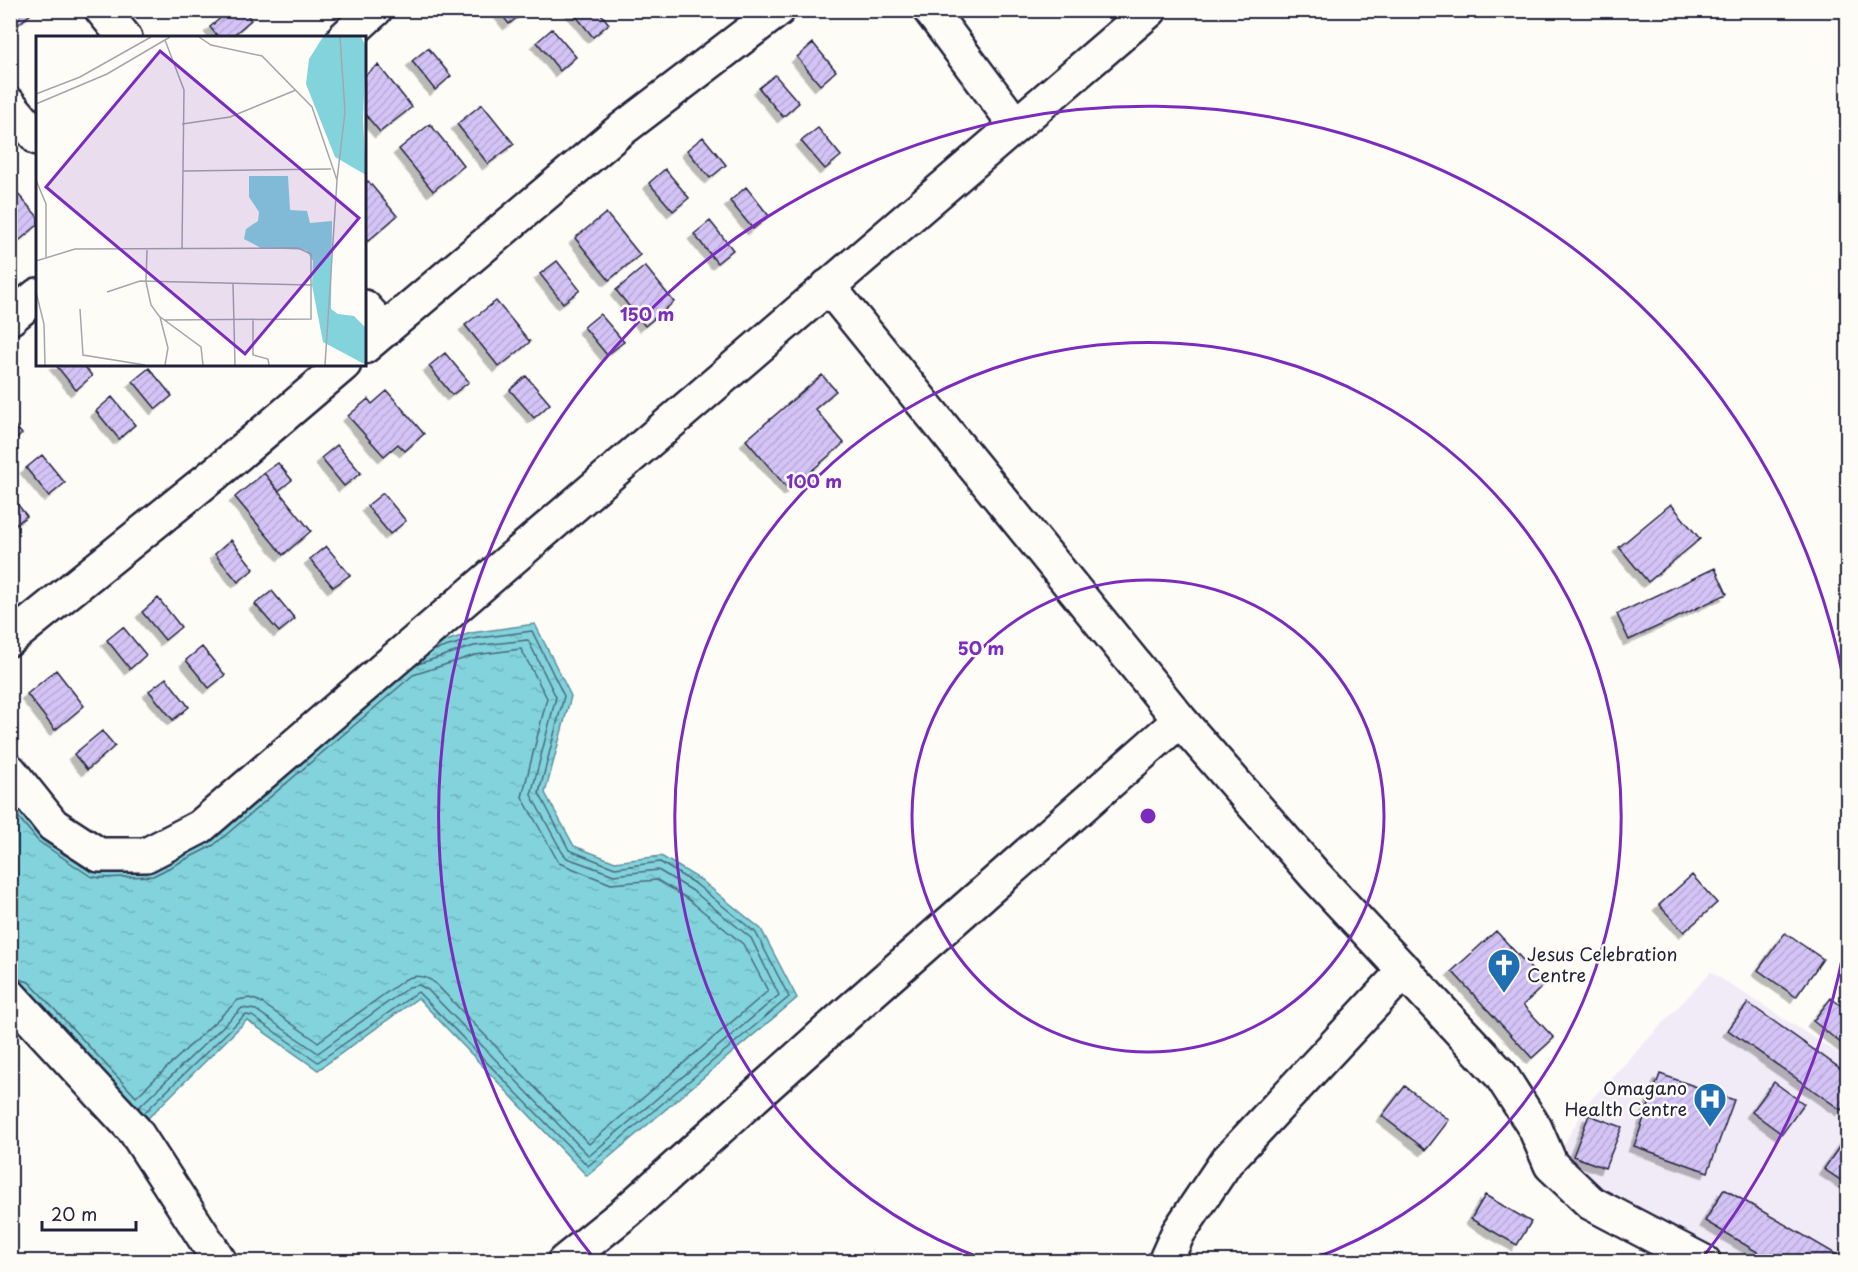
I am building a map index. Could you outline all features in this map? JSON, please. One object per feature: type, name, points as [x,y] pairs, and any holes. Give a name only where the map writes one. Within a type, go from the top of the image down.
[{"type":"street","points":[[102,10],[123,36]]},
{"type":"street","points":[[346,36],[375,10]]},
{"type":"street","points":[[371,328],[617,133],[778,10]]},
{"type":"street","points":[[930,10],[1015,124]]},
{"type":"street","points":[[10,771],[53,825],[99,855],[146,855],[200,827],[1150,10]]},
{"type":"street","points":[[10,105],[36,136]]},
{"type":"street","points":[[828,286],[1180,720],[1314,874],[1501,1075],[1535,1128],[1551,1165],[1591,1203],[1704,1262]]},
{"type":"street","points":[[10,318],[36,297]]},
{"type":"street","points":[[10,639],[222,468],[342,366]]},
{"type":"street","points":[[564,1262],[626,1212],[1180,720]]},
{"type":"street","points":[[1165,1262],[1178,1233],[1226,1162],[1405,970]]},
{"type":"street","points":[[10,996],[135,1131],[220,1262]]},
{"type":"shaded area","name":"Omagano Health Centre","points":[[1711,972],[1847,1059],[1847,1261],[1741,1261],[1574,1174],[1559,1153],[1587,1104]]},
{"type":"water","points":[[535,624],[571,696],[545,793],[574,846],[615,862],[661,856],[701,880],[761,929],[797,998],[587,1176],[418,998],[318,1070],[247,1020],[135,1131],[11,996],[11,771],[53,825],[146,855],[402,655],[471,633]]},
{"type":"building","points":[[10,10],[30,10],[32,13],[10,31]]},
{"type":"building","points":[[230,10],[244,10],[251,20],[232,36],[217,36],[210,27]]},
{"type":"building","points":[[498,10],[525,10],[525,11],[509,24]]},
{"type":"building","points":[[571,10],[598,10],[609,24],[593,37]]},
{"type":"building","points":[[552,29],[576,57],[560,71],[537,42]]},
{"type":"building","points":[[813,43],[836,71],[820,85],[797,57]]},
{"type":"building","points":[[428,48],[451,76],[435,90],[412,61]]},
{"type":"building","points":[[378,65],[412,107],[380,132],[366,115],[366,74]]},
{"type":"building","points":[[775,75],[799,103],[783,117],[759,88]]},
{"type":"building","points":[[482,104],[514,144],[488,164],[457,124]]},
{"type":"building","points":[[430,124],[464,166],[433,191],[399,149]]},
{"type":"building","points":[[818,128],[841,156],[825,169],[801,141]]},
{"type":"building","points":[[703,137],[726,165],[710,178],[687,150]]},
{"type":"building","points":[[665,169],[689,198],[673,211],[649,183]]},
{"type":"building","points":[[368,181],[397,216],[368,241],[366,239],[366,182]]},
{"type":"building","points":[[746,187],[769,216],[753,229],[730,201]]},
{"type":"building","points":[[17,193],[36,215],[36,227],[10,248],[10,199]]},
{"type":"building","points":[[606,213],[640,255],[609,280],[575,238]]},
{"type":"building","points":[[710,221],[733,250],[717,263],[694,234]]},
{"type":"building","points":[[557,261],[580,290],[563,303],[540,274]]},
{"type":"building","points":[[645,266],[674,302],[645,326],[616,290]]},
{"type":"building","points":[[496,301],[530,342],[499,367],[465,325]]},
{"type":"building","points":[[600,314],[624,342],[607,355],[584,327]]},
{"type":"building","points":[[445,353],[469,382],[452,395],[429,366]]},
{"type":"building","points":[[57,366],[84,366],[92,376],[76,390]]},
{"type":"building","points":[[149,368],[172,396],[156,409],[133,381]]},
{"type":"building","points":[[822,375],[836,391],[815,409],[844,443],[789,490],[746,440]]},
{"type":"building","points":[[526,376],[550,404],[534,418],[510,390]]},
{"type":"building","points":[[387,391],[424,434],[405,451],[398,444],[384,456],[348,416],[368,399],[372,404]]},
{"type":"building","points":[[112,397],[135,425],[119,439],[96,411]]},
{"type":"building","points":[[10,420],[22,434],[10,444]]},
{"type":"building","points":[[337,445],[361,473],[344,486],[321,458]]},
{"type":"building","points":[[42,455],[65,483],[49,496],[26,468]]},
{"type":"building","points":[[278,463],[292,480],[278,491],[264,473]]},
{"type":"building","points":[[264,473],[311,531],[283,555],[235,497]]},
{"type":"building","points":[[383,493],[406,521],[390,534],[367,506]]},
{"type":"building","points":[[10,495],[27,516],[11,528],[10,528]]},
{"type":"building","points":[[1671,504],[1700,539],[1648,582],[1619,547]]},
{"type":"building","points":[[231,540],[254,569],[238,582],[215,554]]},
{"type":"building","points":[[326,546],[350,575],[333,587],[310,559]]},
{"type":"building","points":[[1715,568],[1727,594],[1629,640],[1617,614]]},
{"type":"building","points":[[272,591],[295,619],[279,632],[255,604]]},
{"type":"building","points":[[158,598],[181,627],[165,640],[142,612]]},
{"type":"building","points":[[123,627],[146,655],[130,669],[107,640]]},
{"type":"building","points":[[202,647],[225,675],[209,688],[186,660]]},
{"type":"building","points":[[56,670],[84,706],[55,730],[27,694]]},
{"type":"building","points":[[166,678],[189,707],[173,720],[149,691]]},
{"type":"building","points":[[102,731],[115,746],[87,770],[74,754]]},
{"type":"building","points":[[1692,875],[1717,903],[1684,932],[1659,905]]},
{"type":"building","name":"Jesus Celebration Centre","points":[[1496,931],[1545,984],[1523,1005],[1554,1038],[1532,1058],[1452,971]]},
{"type":"building","points":[[1785,933],[1823,959],[1796,997],[1758,970]]},
{"type":"building","points":[[1831,998],[1848,1011],[1847,1048],[1813,1021]]},
{"type":"building","points":[[1748,1003],[1848,1074],[1848,1102],[1841,1110],[1728,1030]]},
{"type":"building","points":[[1660,1074],[1734,1100],[1708,1172],[1634,1146]]},
{"type":"building","points":[[1774,1082],[1804,1104],[1782,1134],[1752,1112]]},
{"type":"building","points":[[1405,1086],[1449,1120],[1426,1150],[1382,1116]]},
{"type":"building","points":[[1589,1115],[1622,1127],[1605,1168],[1573,1156]]},
{"type":"building","points":[[1848,1134],[1848,1185],[1824,1169]]},
{"type":"building","points":[[1724,1189],[1846,1260],[1845,1262],[1774,1262],[1705,1221]]},
{"type":"building","points":[[1485,1195],[1531,1222],[1517,1245],[1471,1219]]},
{"type":"place","name":"Jesus Celebration Centre","points":[[1504,994]]},
{"type":"place","name":"Omagano Health Centre","points":[[1710,1128]]}]
